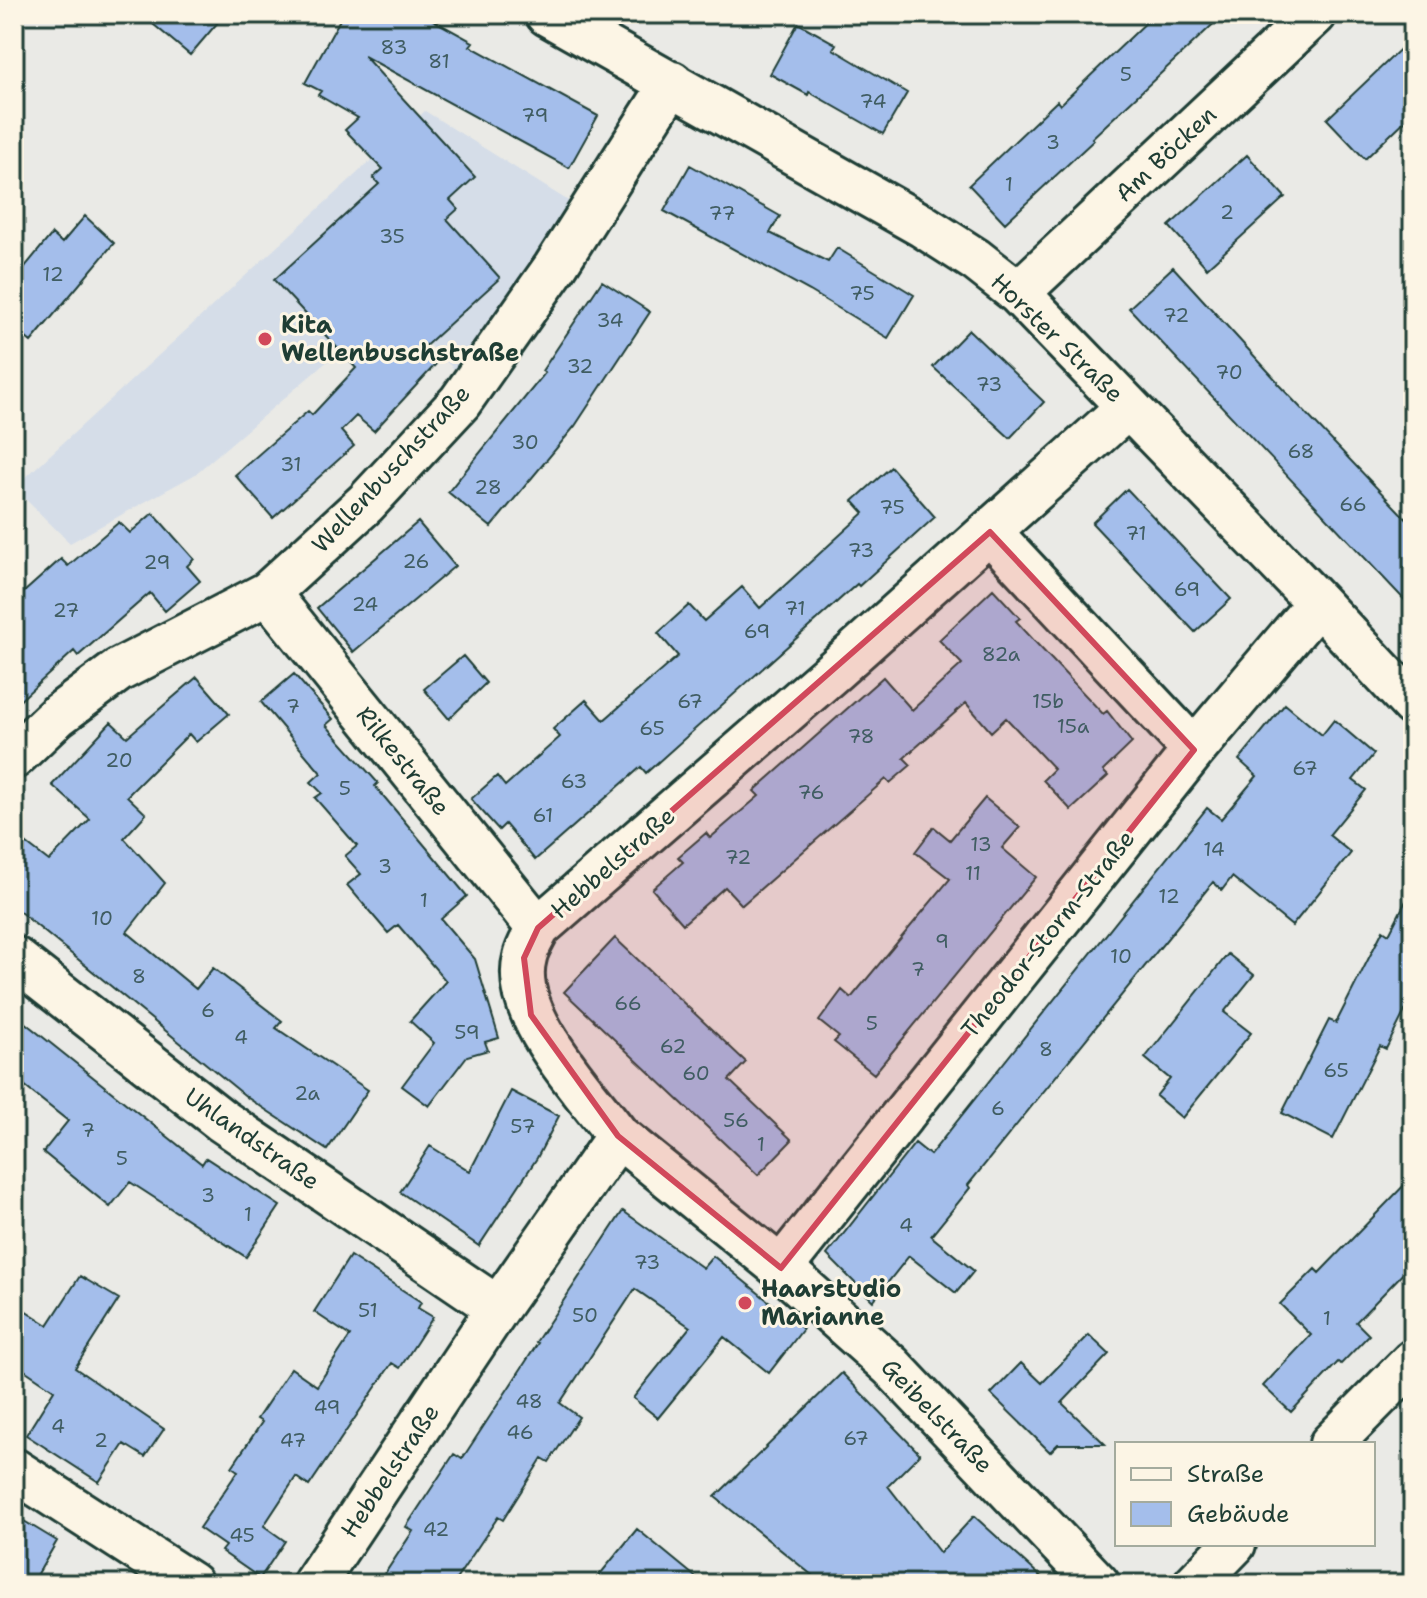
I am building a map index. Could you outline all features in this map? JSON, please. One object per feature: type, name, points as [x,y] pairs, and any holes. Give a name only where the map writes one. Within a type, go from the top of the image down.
[{"type":"street","name":"Horster Straße","points":[[547,14],[923,226],[976,260],[1018,293],[1413,705]]},
{"type":"street","name":"Am Böcken","points":[[1018,293],[1315,14]]},
{"type":"street","name":"Wellenbuschstraße","points":[[14,757],[57,716],[119,670],[268,593],[366,503],[460,402],[555,267],[672,83]]},
{"type":"street","name":"Hebbelstraße","points":[[314,1584],[498,1308],[618,1136],[547,1042],[531,1015],[524,985],[524,958],[538,928],[1128,407]]},
{"type":"street","points":[[990,532],[1194,750]]},
{"type":"street","name":"Rilkestraße","points":[[268,593],[538,928]]},
{"type":"street","name":"Theodor-Storm-Straße","points":[[781,1268],[1194,750],[1318,603]]},
{"type":"street","name":"Uhlandstraße","points":[[14,958],[221,1120],[498,1308]]},
{"type":"street","name":"Geibelstraße","points":[[618,1136],[781,1268],[891,1366],[1098,1584]]},
{"type":"street","points":[[1333,1442],[1413,1361]]},
{"type":"street","points":[[14,1470],[191,1584]]},
{"type":"street","points":[[1195,1584],[1232,1546]]},
{"type":"highlighted area","points":[[990,532],[1194,750],[781,1268],[618,1136],[531,1015],[524,958],[538,928]]},
{"type":"shaded area","name":"Kita Wellenbuschstraße","points":[[425,111],[570,202],[456,371],[391,307],[194,475],[70,543],[14,488]]},
{"type":"building","points":[[141,14],[225,14],[190,55]]},
{"type":"building","points":[[343,14],[422,14],[473,42],[470,46],[598,116],[569,168],[364,56],[475,177],[450,200],[458,209],[447,219],[500,278],[421,350],[436,364],[374,431],[356,416],[341,431],[354,446],[273,518],[235,475],[308,411],[312,415],[356,368],[274,280],[379,184],[373,178],[383,169],[345,130],[358,118],[318,95],[321,91],[305,83]]},
{"type":"building","points":[[1155,14],[1224,14],[1005,223],[969,185],[1057,101],[1060,105]]},
{"type":"building","points":[[798,23],[836,44],[833,49],[907,93],[883,134],[770,74]]},
{"type":"building","points":[[1413,37],[1413,113],[1365,159],[1327,119]]},
{"type":"building","points":[[1247,155],[1285,197],[1207,268],[1169,226]]},
{"type":"building","points":[[690,165],[780,216],[770,233],[828,262],[837,248],[914,295],[888,338],[810,291],[664,211]]},
{"type":"building","points":[[85,216],[114,243],[31,342],[14,328],[14,280],[52,234],[62,243]]},
{"type":"building","points":[[1173,267],[1277,383],[1413,526],[1413,609],[1129,308]]},
{"type":"building","points":[[602,281],[650,312],[575,426],[491,527],[448,492],[545,373],[542,371]]},
{"type":"building","points":[[969,330],[1044,402],[1010,438],[933,367]]},
{"type":"building","points":[[891,467],[935,517],[646,773],[641,767],[535,860],[505,824],[499,830],[471,799],[497,776],[505,786],[560,737],[553,729],[586,700],[604,720],[678,656],[658,633],[689,605],[704,621],[742,587],[760,608],[864,513],[853,501]]},
{"type":"building","points":[[1127,489],[1231,599],[1195,632],[1092,523]]},
{"type":"building","points":[[153,513],[194,559],[187,566],[200,581],[165,611],[150,593],[78,656],[74,651],[14,706],[14,601],[61,559],[68,566],[119,522],[130,533]]},
{"type":"building","points":[[418,522],[455,566],[353,652],[317,608]]},
{"type":"building","points":[[993,589],[1020,618],[1016,621],[1103,714],[1107,711],[1132,743],[1103,771],[1108,776],[1071,810],[1043,780],[1054,769],[1006,718],[991,732],[966,703],[904,758],[911,765],[890,783],[886,779],[742,905],[725,887],[683,924],[652,889],[683,862],[678,857],[706,833],[710,838],[759,796],[754,791],[883,677],[912,710],[962,664],[939,640]]},
{"type":"building","points":[[463,656],[486,683],[449,719],[424,689]]},
{"type":"building","points":[[294,674],[333,719],[326,725],[378,783],[375,786],[467,896],[441,919],[475,959],[499,1038],[485,1042],[488,1050],[467,1056],[429,1106],[402,1086],[434,1043],[410,1021],[446,981],[398,925],[388,933],[347,885],[361,874],[345,856],[357,846],[315,798],[322,793],[311,782],[321,773],[261,702]]},
{"type":"building","points":[[197,677],[229,714],[196,742],[189,734],[127,796],[146,814],[124,838],[165,883],[127,932],[196,989],[213,968],[282,1021],[276,1028],[368,1090],[327,1150],[248,1098],[14,907],[14,834],[49,861],[90,819],[52,785],[111,722],[127,737]]},
{"type":"building","points":[[1285,704],[1322,735],[1334,720],[1374,754],[1353,780],[1366,790],[1329,835],[1351,853],[1292,926],[1232,877],[1222,890],[1213,882],[968,1185],[970,1188],[931,1236],[974,1271],[956,1293],[909,1256],[873,1301],[827,1255],[915,1143],[930,1155],[1207,808],[1221,819],[1257,776],[1239,760]]},
{"type":"building","points":[[985,798],[1020,827],[1002,848],[1036,877],[874,1074],[834,1042],[839,1037],[819,1021],[842,990],[851,998],[950,879],[915,852],[934,827],[950,840]]},
{"type":"building","points":[[1413,887],[1413,995],[1386,1049],[1380,1046],[1333,1139],[1282,1113],[1329,1020],[1336,1023],[1383,930],[1389,934]]},
{"type":"building","points":[[615,938],[746,1062],[729,1080],[792,1140],[758,1175],[564,992]]},
{"type":"building","points":[[1228,954],[1254,975],[1224,1012],[1251,1033],[1182,1118],[1156,1096],[1170,1079],[1145,1058]]},
{"type":"building","points":[[14,1014],[202,1164],[206,1158],[280,1206],[246,1257],[130,1182],[110,1207],[43,1152],[68,1121],[14,1078]]},
{"type":"building","points":[[511,1091],[559,1116],[537,1158],[479,1246],[400,1192],[430,1146],[470,1171]]},
{"type":"building","points":[[1413,1176],[1413,1263],[1356,1322],[1369,1335],[1341,1364],[1338,1362],[1291,1412],[1263,1386],[1311,1335],[1280,1304],[1315,1269],[1319,1273]]},
{"type":"building","points":[[623,1211],[703,1268],[713,1256],[803,1329],[769,1373],[724,1337],[658,1418],[633,1398],[690,1327],[635,1289],[560,1403],[579,1417],[549,1462],[542,1458],[503,1520],[498,1517],[453,1584],[378,1584],[413,1531],[406,1527],[454,1454],[462,1459]]},
{"type":"building","points":[[350,1256],[421,1302],[418,1308],[433,1317],[400,1368],[392,1363],[309,1486],[296,1477],[264,1526],[285,1541],[260,1578],[221,1551],[225,1546],[199,1528],[238,1471],[232,1467],[262,1422],[257,1419],[291,1368],[317,1386],[350,1336],[314,1312]]},
{"type":"building","points":[[80,1276],[119,1299],[75,1368],[164,1429],[145,1457],[124,1444],[99,1482],[26,1435],[54,1390],[14,1363],[14,1303],[48,1325]]},
{"type":"building","points":[[1089,1335],[1109,1354],[1062,1403],[1105,1444],[1058,1444],[1050,1452],[991,1394],[1021,1363],[1042,1383]]},
{"type":"building","points":[[842,1373],[920,1454],[888,1486],[940,1553],[974,1516],[1049,1584],[823,1584],[715,1497]]},
{"type":"building","points":[[14,1515],[57,1541],[32,1584],[14,1584]]},
{"type":"building","points":[[637,1529],[704,1584],[592,1584]]},
{"type":"place","name":"Kita Wellenbuschstraße","points":[[265,339]]},
{"type":"place","name":"Haarstudio Marianne","points":[[745,1303]]}]
